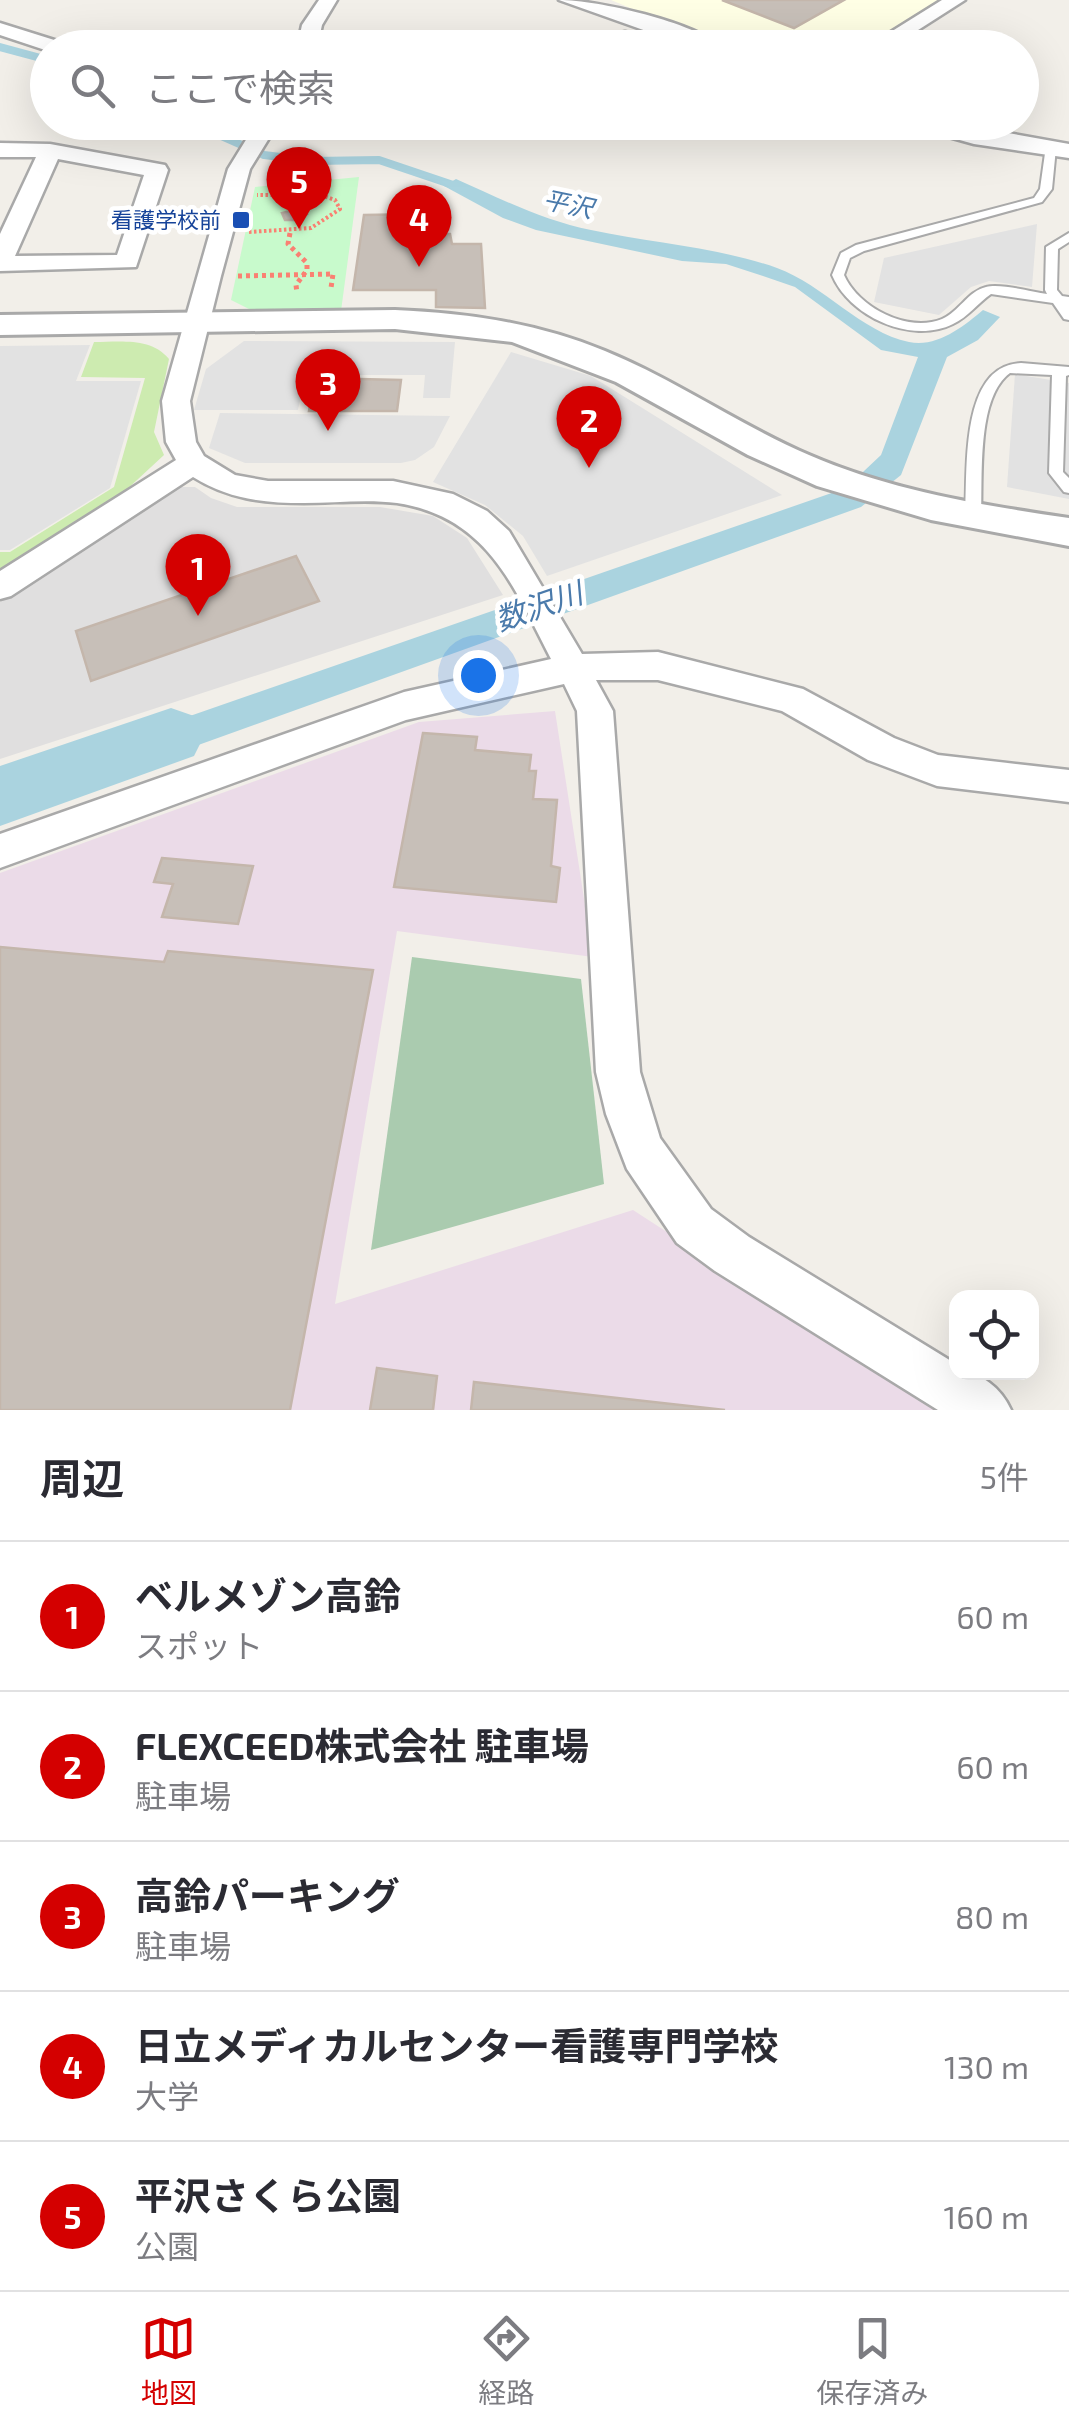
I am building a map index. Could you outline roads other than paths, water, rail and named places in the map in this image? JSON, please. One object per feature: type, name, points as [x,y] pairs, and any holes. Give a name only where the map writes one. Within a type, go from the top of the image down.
[{"type":"street","points":[[311,30],[328,0]]},
{"type":"street","points":[[568,0],[628,15],[667,30]]},
{"type":"street","points":[[905,30],[956,0]]},
{"type":"street","points":[[0,29],[30,38]]},
{"type":"street","points":[[256,140],[231,192],[176,402],[181,442],[193,463],[227,484],[268,492],[394,492],[442,502],[476,519],[498,539],[596,711],[618,1072],[643,1153],[694,1226],[985,1410]]},
{"type":"street","points":[[994,140],[1060,150]]},
{"type":"street","points":[[0,150],[50,151],[157,170],[127,262],[0,262],[50,151]]},
{"type":"street","points":[[0,324],[300,320],[458,323],[567,348],[616,365],[744,439],[838,481],[900,501],[1069,532]]},
{"type":"street","points":[[0,587],[193,463]]},
{"type":"street","points":[[0,851],[564,651],[658,666],[791,699],[881,749],[937,770],[1069,786]]},
{"type":"lane","points":[[1060,150],[1038,200],[860,248],[845,256],[838,275],[843,288],[860,302],[883,318],[907,326],[944,323],[989,290],[1062,300]]},
{"type":"lane","points":[[1069,237],[1054,244],[1051,290],[1062,300],[1069,316]]},
{"type":"lane","points":[[1052,256],[1069,259]]},
{"type":"lane","points":[[973,517],[981,408],[1002,370],[1017,367],[1064,372],[1056,474],[1069,488]]},
{"type":"water","points":[[456,179],[573,226],[708,250],[777,268],[811,285],[875,329],[909,342],[940,339],[983,310],[1000,317],[978,340],[947,357],[901,475],[861,507],[101,780],[75,756],[846,488],[881,455],[918,357],[881,350],[795,287],[726,264],[682,261],[536,230],[503,218],[444,186]]},
{"type":"waterway","name":"平沢","points":[[0,47],[30,55]]},
{"type":"waterway","name":"平沢","points":[[230,140],[264,155],[313,161],[379,160],[462,188]]},
{"type":"waterway","name":"数沢川","points":[[0,796],[171,736]]},
{"type":"place","name":"看護学校前","points":[[241,220]]},
{"type":"place","name":"平沢さくら公園","points":[[299,229]]},
{"type":"place","name":"日立メディカルセンター看護専門学校","points":[[419,267]]},
{"type":"place","name":"高鈴パーキング","points":[[328,431]]},
{"type":"place","name":"FLEXCEED株式会社 駐車場","points":[[589,468]]},
{"type":"place","name":"ベルメゾン高鈴","points":[[198,616]]}]
